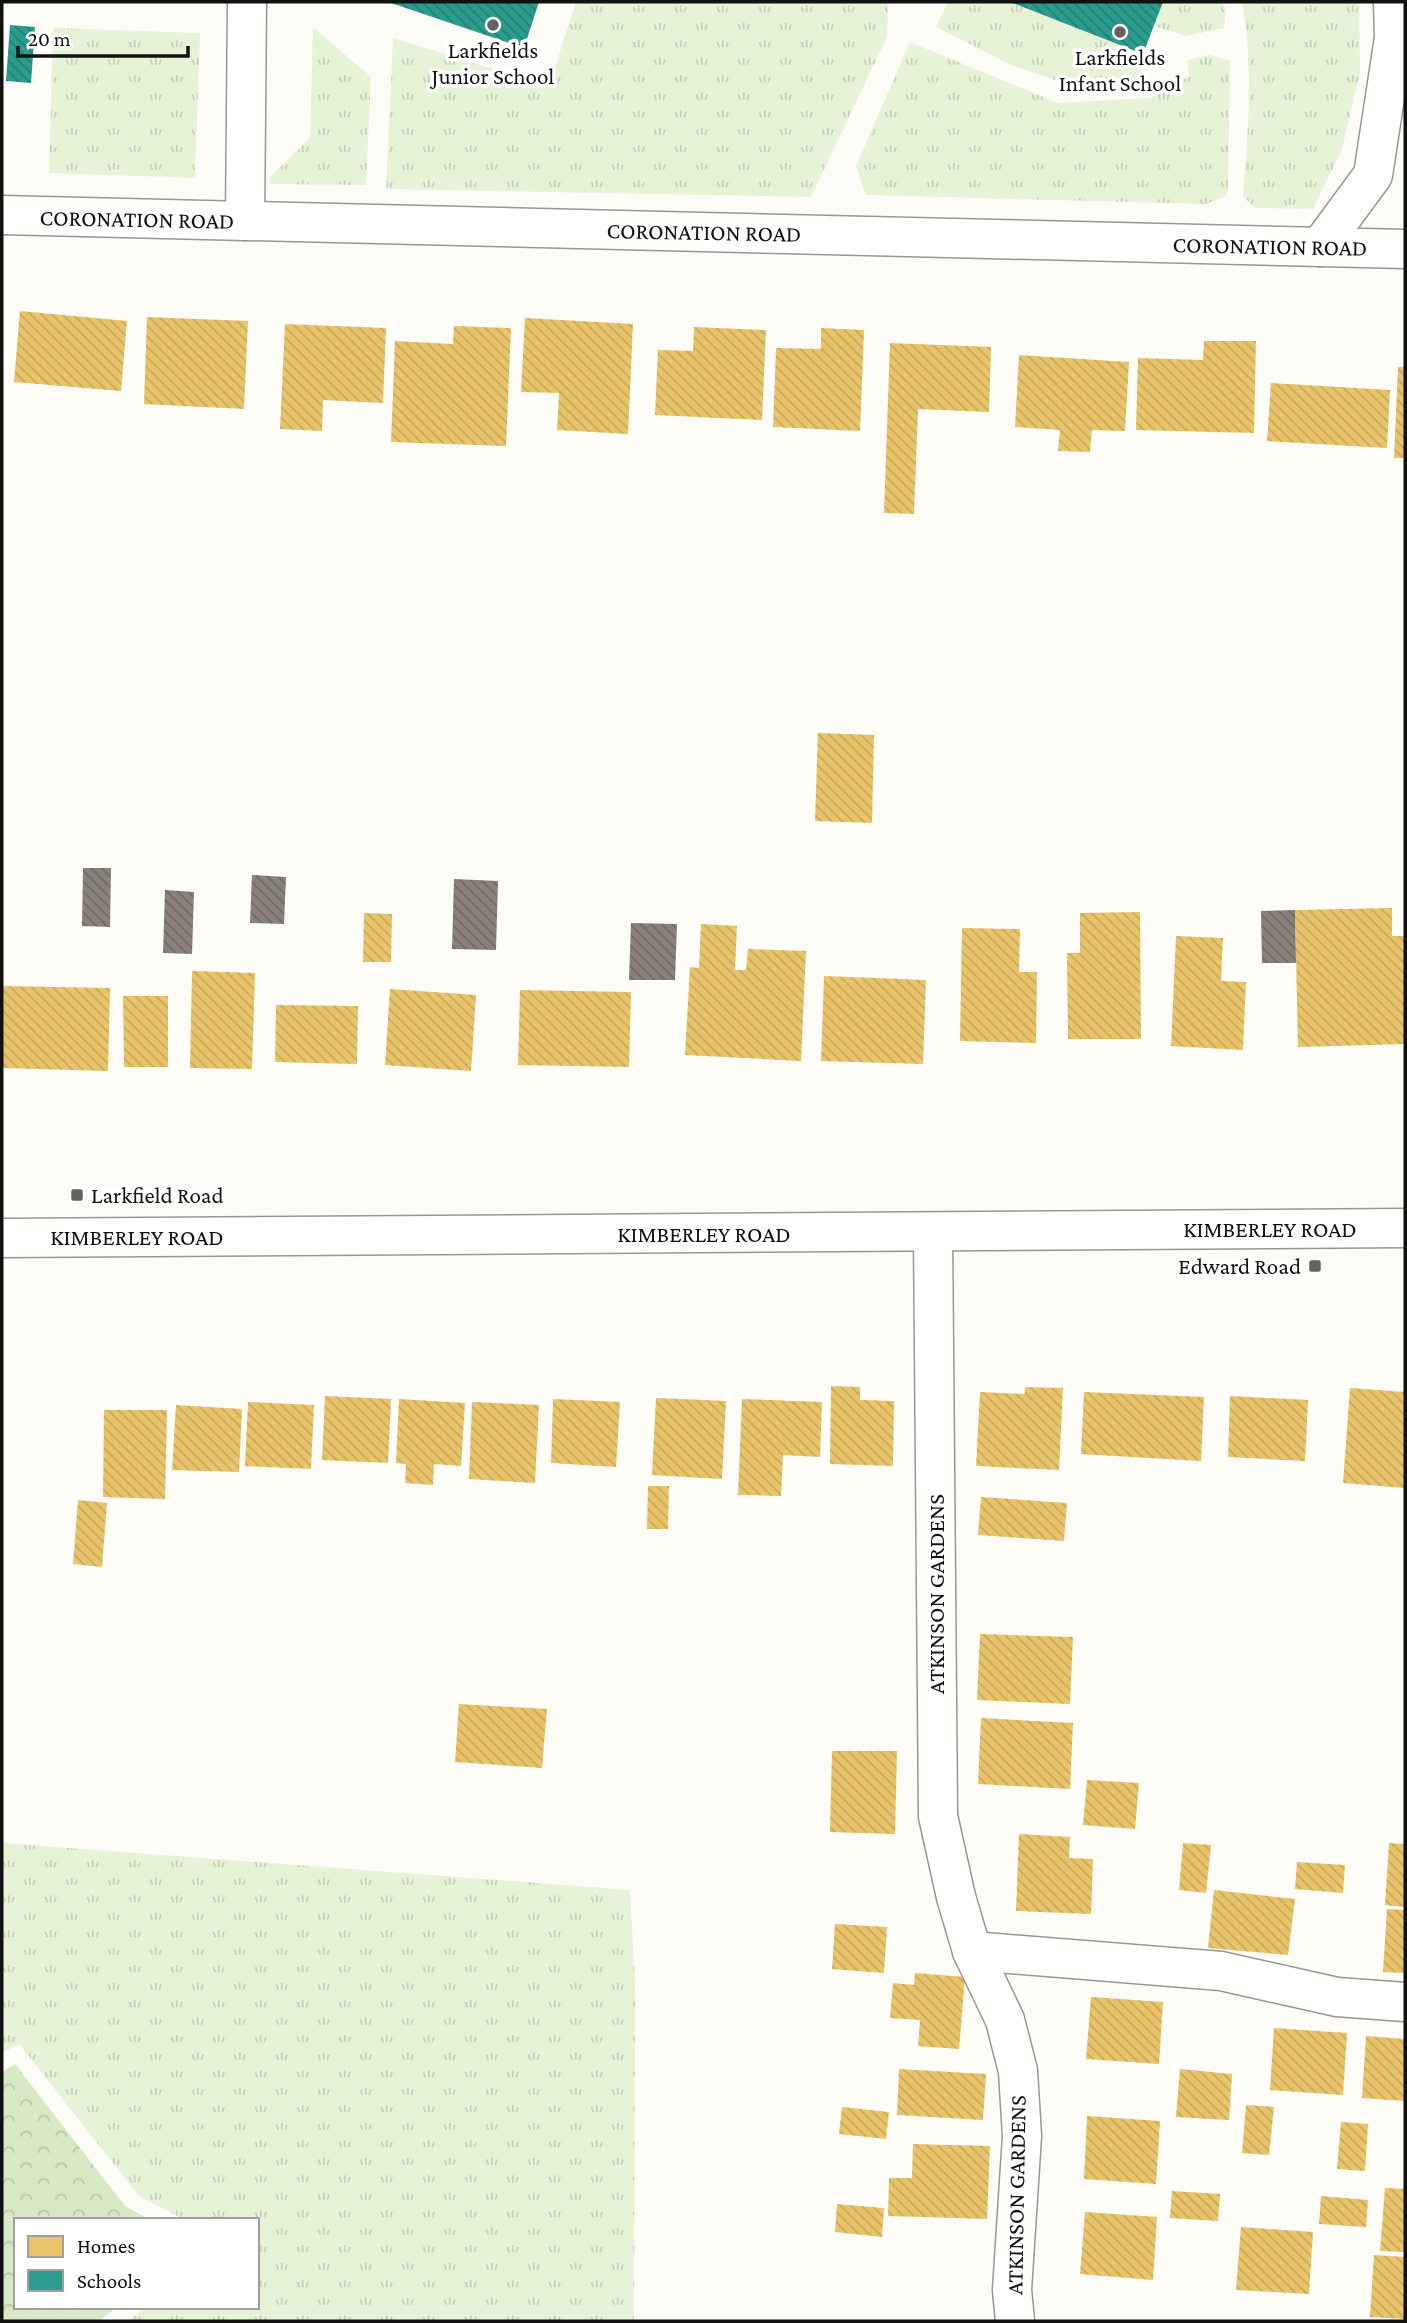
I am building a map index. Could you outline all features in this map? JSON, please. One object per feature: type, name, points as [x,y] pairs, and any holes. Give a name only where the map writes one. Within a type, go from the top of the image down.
[{"type":"street","points":[[245,221],[247,2]]},
{"type":"street","points":[[1320,247],[1373,175],[1394,37],[1393,2]]},
{"type":"street","name":"CORONATION ROAD","points":[[2,215],[1405,249]]},
{"type":"street","name":"KIMBERLEY ROAD","points":[[2,1238],[1405,1228]]},
{"type":"street","name":"ATKINSON GARDENS","points":[[933,1232],[938,1816],[956,1897],[972,1951],[1005,2020],[1018,2071],[1022,2136],[1012,2290],[1016,2321]]},
{"type":"street","points":[[972,1951],[1221,1971],[1337,1997],[1405,2002]]},
{"type":"green space","points":[[576,2],[888,2],[887,37],[811,197],[386,189],[393,38],[549,86]]},
{"type":"green space","points":[[948,2],[1010,2],[1143,54],[1140,82],[1061,82],[1011,65],[936,27]]},
{"type":"green space","points":[[1163,2],[1223,2],[1226,12],[1224,28],[1186,36],[1154,26]]},
{"type":"green space","points":[[1242,2],[1359,2],[1360,73],[1342,149],[1313,209],[1255,208],[1243,196],[1249,75]]},
{"type":"green space","points":[[313,27],[371,77],[366,185],[271,184],[269,178],[310,138]]},
{"type":"green space","points":[[53,28],[200,33],[195,178],[49,173]]},
{"type":"green space","points":[[910,42],[1058,103],[1150,98],[1189,76],[1187,60],[1210,55],[1230,61],[1226,196],[1206,204],[866,195],[856,166]]},
{"type":"green space","points":[[2,1843],[630,1890],[635,1982],[634,2321],[129,2321],[144,2309],[259,2309],[259,2218],[181,2218],[139,2196],[19,2044],[2,2053]]},
{"type":"green space","points":[[15,2064],[125,2206],[146,2218],[14,2218],[14,2309],[114,2309],[99,2321],[2,2321],[2,2072]]},
{"type":"building: Homes","points":[[20,311],[127,321],[121,391],[14,382]]},
{"type":"building: Homes","points":[[147,317],[248,321],[244,409],[144,404]]},
{"type":"building: Homes","points":[[525,318],[633,324],[628,434],[557,430],[559,393],[521,392]]},
{"type":"building: Homes","points":[[285,324],[386,328],[383,403],[323,400],[322,431],[280,429]]},
{"type":"building: Homes","points":[[454,326],[511,328],[506,446],[391,442],[395,341],[453,344]]},
{"type":"building: Homes","points":[[694,327],[766,330],[762,420],[655,415],[658,350],[693,351]]},
{"type":"building: Homes","points":[[821,328],[864,330],[860,431],[773,427],[776,348],[821,349]]},
{"type":"building: Homes","points":[[1204,341],[1256,341],[1254,433],[1136,430],[1138,358],[1203,360]]},
{"type":"building: Homes","points":[[890,343],[991,347],[989,412],[918,409],[914,514],[884,513]]},
{"type":"building: Homes","points":[[1019,355],[1129,362],[1125,431],[1092,430],[1090,452],[1058,451],[1060,430],[1015,427]]},
{"type":"building: Homes","points":[[1398,367],[1405,367],[1405,458],[1394,458]]},
{"type":"building: Homes","points":[[1271,383],[1390,390],[1387,448],[1267,441]]},
{"type":"building: Homes","points":[[818,733],[874,735],[872,823],[815,821]]},
{"type":"building: Homes","points":[[1392,908],[1392,936],[1405,936],[1405,1044],[1298,1047],[1295,910]]},
{"type":"building: Homes","points":[[1140,912],[1141,1039],[1068,1039],[1067,953],[1080,953],[1080,913]]},
{"type":"building: Homes","points":[[364,913],[392,914],[391,962],[363,962]]},
{"type":"building: Homes","points":[[701,924],[737,926],[735,970],[746,970],[748,949],[806,951],[801,1061],[685,1055],[690,967],[699,968]]},
{"type":"building: Homes","points":[[962,928],[1020,929],[1019,972],[1037,972],[1036,1043],[960,1041]]},
{"type":"building: Homes","points":[[1176,936],[1223,938],[1221,981],[1246,982],[1243,1050],[1171,1046]]},
{"type":"building: Homes","points":[[192,971],[255,973],[252,1069],[190,1068]]},
{"type":"building: Homes","points":[[824,976],[926,980],[923,1064],[821,1061]]},
{"type":"building: Homes","points":[[2,986],[110,988],[108,1071],[2,1068]]},
{"type":"building: Homes","points":[[390,989],[476,995],[471,1071],[385,1065]]},
{"type":"building: Homes","points":[[520,990],[631,992],[629,1067],[518,1065]]},
{"type":"building: Homes","points":[[123,996],[168,996],[168,1067],[124,1067]]},
{"type":"building: Homes","points":[[276,1005],[358,1006],[357,1064],[275,1062]]},
{"type":"building: Homes","points":[[831,1386],[860,1387],[860,1400],[894,1401],[893,1466],[830,1464]]},
{"type":"building: Homes","points":[[1025,1387],[1063,1388],[1059,1470],[976,1466],[980,1392],[1025,1394]]},
{"type":"building: Homes","points":[[1350,1388],[1405,1392],[1405,1488],[1343,1483]]},
{"type":"building: Homes","points":[[1084,1392],[1204,1397],[1201,1461],[1081,1454]]},
{"type":"building: Homes","points":[[325,1396],[391,1399],[388,1463],[322,1460]]},
{"type":"building: Homes","points":[[1230,1396],[1308,1400],[1305,1461],[1228,1457]]},
{"type":"building: Homes","points":[[656,1398],[726,1401],[722,1479],[652,1475]]},
{"type":"building: Homes","points":[[399,1399],[465,1403],[461,1466],[434,1464],[433,1485],[405,1483],[406,1464],[396,1463]]},
{"type":"building: Homes","points":[[553,1399],[620,1402],[616,1467],[551,1463]]},
{"type":"building: Homes","points":[[742,1399],[822,1402],[820,1457],[783,1455],[781,1496],[738,1495]]},
{"type":"building: Homes","points":[[248,1402],[314,1405],[311,1469],[245,1466]]},
{"type":"building: Homes","points":[[472,1402],[539,1405],[535,1483],[469,1479]]},
{"type":"building: Homes","points":[[176,1405],[242,1409],[239,1472],[172,1470]]},
{"type":"building: Homes","points":[[104,1410],[167,1410],[165,1499],[103,1497]]},
{"type":"building: Homes","points":[[648,1486],[669,1486],[668,1529],[647,1529]]},
{"type":"building: Homes","points":[[981,1497],[1067,1503],[1064,1541],[978,1535]]},
{"type":"building: Homes","points":[[78,1500],[107,1503],[102,1567],[73,1564]]},
{"type":"building: Homes","points":[[980,1634],[1073,1637],[1070,1704],[977,1700]]},
{"type":"building: Homes","points":[[459,1704],[547,1709],[542,1768],[455,1762]]},
{"type":"building: Homes","points":[[981,1718],[1073,1723],[1070,1789],[978,1784]]},
{"type":"building: Homes","points":[[832,1751],[897,1751],[895,1834],[830,1832]]},
{"type":"building: Homes","points":[[1087,1780],[1139,1783],[1135,1829],[1083,1825]]},
{"type":"building: Homes","points":[[1019,1834],[1070,1837],[1069,1858],[1093,1859],[1091,1914],[1016,1911]]},
{"type":"building: Homes","points":[[1183,1843],[1211,1845],[1206,1893],[1179,1890]]},
{"type":"building: Homes","points":[[1389,1843],[1405,1844],[1405,1907],[1385,1905]]},
{"type":"building: Homes","points":[[1297,1862],[1345,1865],[1343,1893],[1295,1889]]},
{"type":"building: Homes","points":[[1214,1890],[1295,1899],[1288,1955],[1208,1948]]},
{"type":"building: Homes","points":[[1387,1909],[1405,1910],[1405,1973],[1383,1972]]},
{"type":"building: Homes","points":[[835,1924],[887,1927],[884,1973],[832,1969]]},
{"type":"building: Homes","points":[[915,1973],[965,1977],[959,2049],[918,2046],[920,2020],[890,2018],[893,1983],[914,1985]]},
{"type":"building: Homes","points":[[1091,1997],[1163,2002],[1159,2064],[1086,2059]]},
{"type":"building: Homes","points":[[1274,2028],[1347,2033],[1343,2095],[1270,2090]]},
{"type":"building: Homes","points":[[1366,2036],[1405,2039],[1405,2101],[1362,2098]]},
{"type":"building: Homes","points":[[899,2069],[986,2074],[983,2120],[897,2115]]},
{"type":"building: Homes","points":[[1180,2069],[1232,2074],[1229,2120],[1176,2117]]},
{"type":"building: Homes","points":[[1246,2105],[1274,2107],[1269,2155],[1242,2153]]},
{"type":"building: Homes","points":[[842,2107],[889,2112],[886,2139],[839,2134]]},
{"type":"building: Homes","points":[[1087,2116],[1160,2121],[1156,2184],[1084,2179]]},
{"type":"building: Homes","points":[[1341,2122],[1368,2124],[1365,2171],[1337,2169]]},
{"type":"building: Homes","points":[[913,2144],[990,2146],[987,2219],[888,2216],[889,2178],[912,2178]]},
{"type":"building: Homes","points":[[1385,2188],[1405,2189],[1405,2252],[1380,2251]]},
{"type":"building: Homes","points":[[1172,2191],[1220,2194],[1218,2221],[1170,2218]]},
{"type":"building: Homes","points":[[1321,2196],[1368,2200],[1366,2227],[1319,2224]]},
{"type":"building: Homes","points":[[837,2204],[884,2208],[882,2237],[835,2232]]},
{"type":"building: Homes","points":[[1085,2212],[1157,2217],[1153,2280],[1080,2274]]},
{"type":"building: Homes","points":[[1241,2227],[1313,2232],[1309,2294],[1236,2290]]},
{"type":"building: Homes","points":[[1374,2255],[1405,2257],[1405,2319],[1370,2317]]},
{"type":"building: Schools","name":"Larkfields Junior School","points":[[388,2],[539,2],[524,48]]},
{"type":"building: Schools","name":"Larkfields Infant School","points":[[1010,2],[1163,2],[1143,54]]},
{"type":"building: Schools","points":[[10,25],[35,27],[31,83],[6,81]]},
{"type":"building: Industry","points":[[83,868],[111,868],[110,927],[82,926]]},
{"type":"building: Industry","points":[[252,875],[286,877],[284,924],[250,923]]},
{"type":"building: Industry","points":[[454,879],[498,881],[496,950],[452,949]]},
{"type":"building: Industry","points":[[165,890],[194,892],[192,954],[163,953]]},
{"type":"building: Industry","points":[[1295,910],[1296,963],[1262,963],[1261,911]]},
{"type":"building: Industry","points":[[631,923],[677,924],[675,980],[629,980]]},
{"type":"place","name":"Larkfields Junior School","points":[[493,25]]},
{"type":"place","name":"Larkfields Infant School","points":[[1120,32]]},
{"type":"place","name":"Larkfield Road","points":[[77,1195]]},
{"type":"place","name":"Edward Road","points":[[1315,1266]]}]
